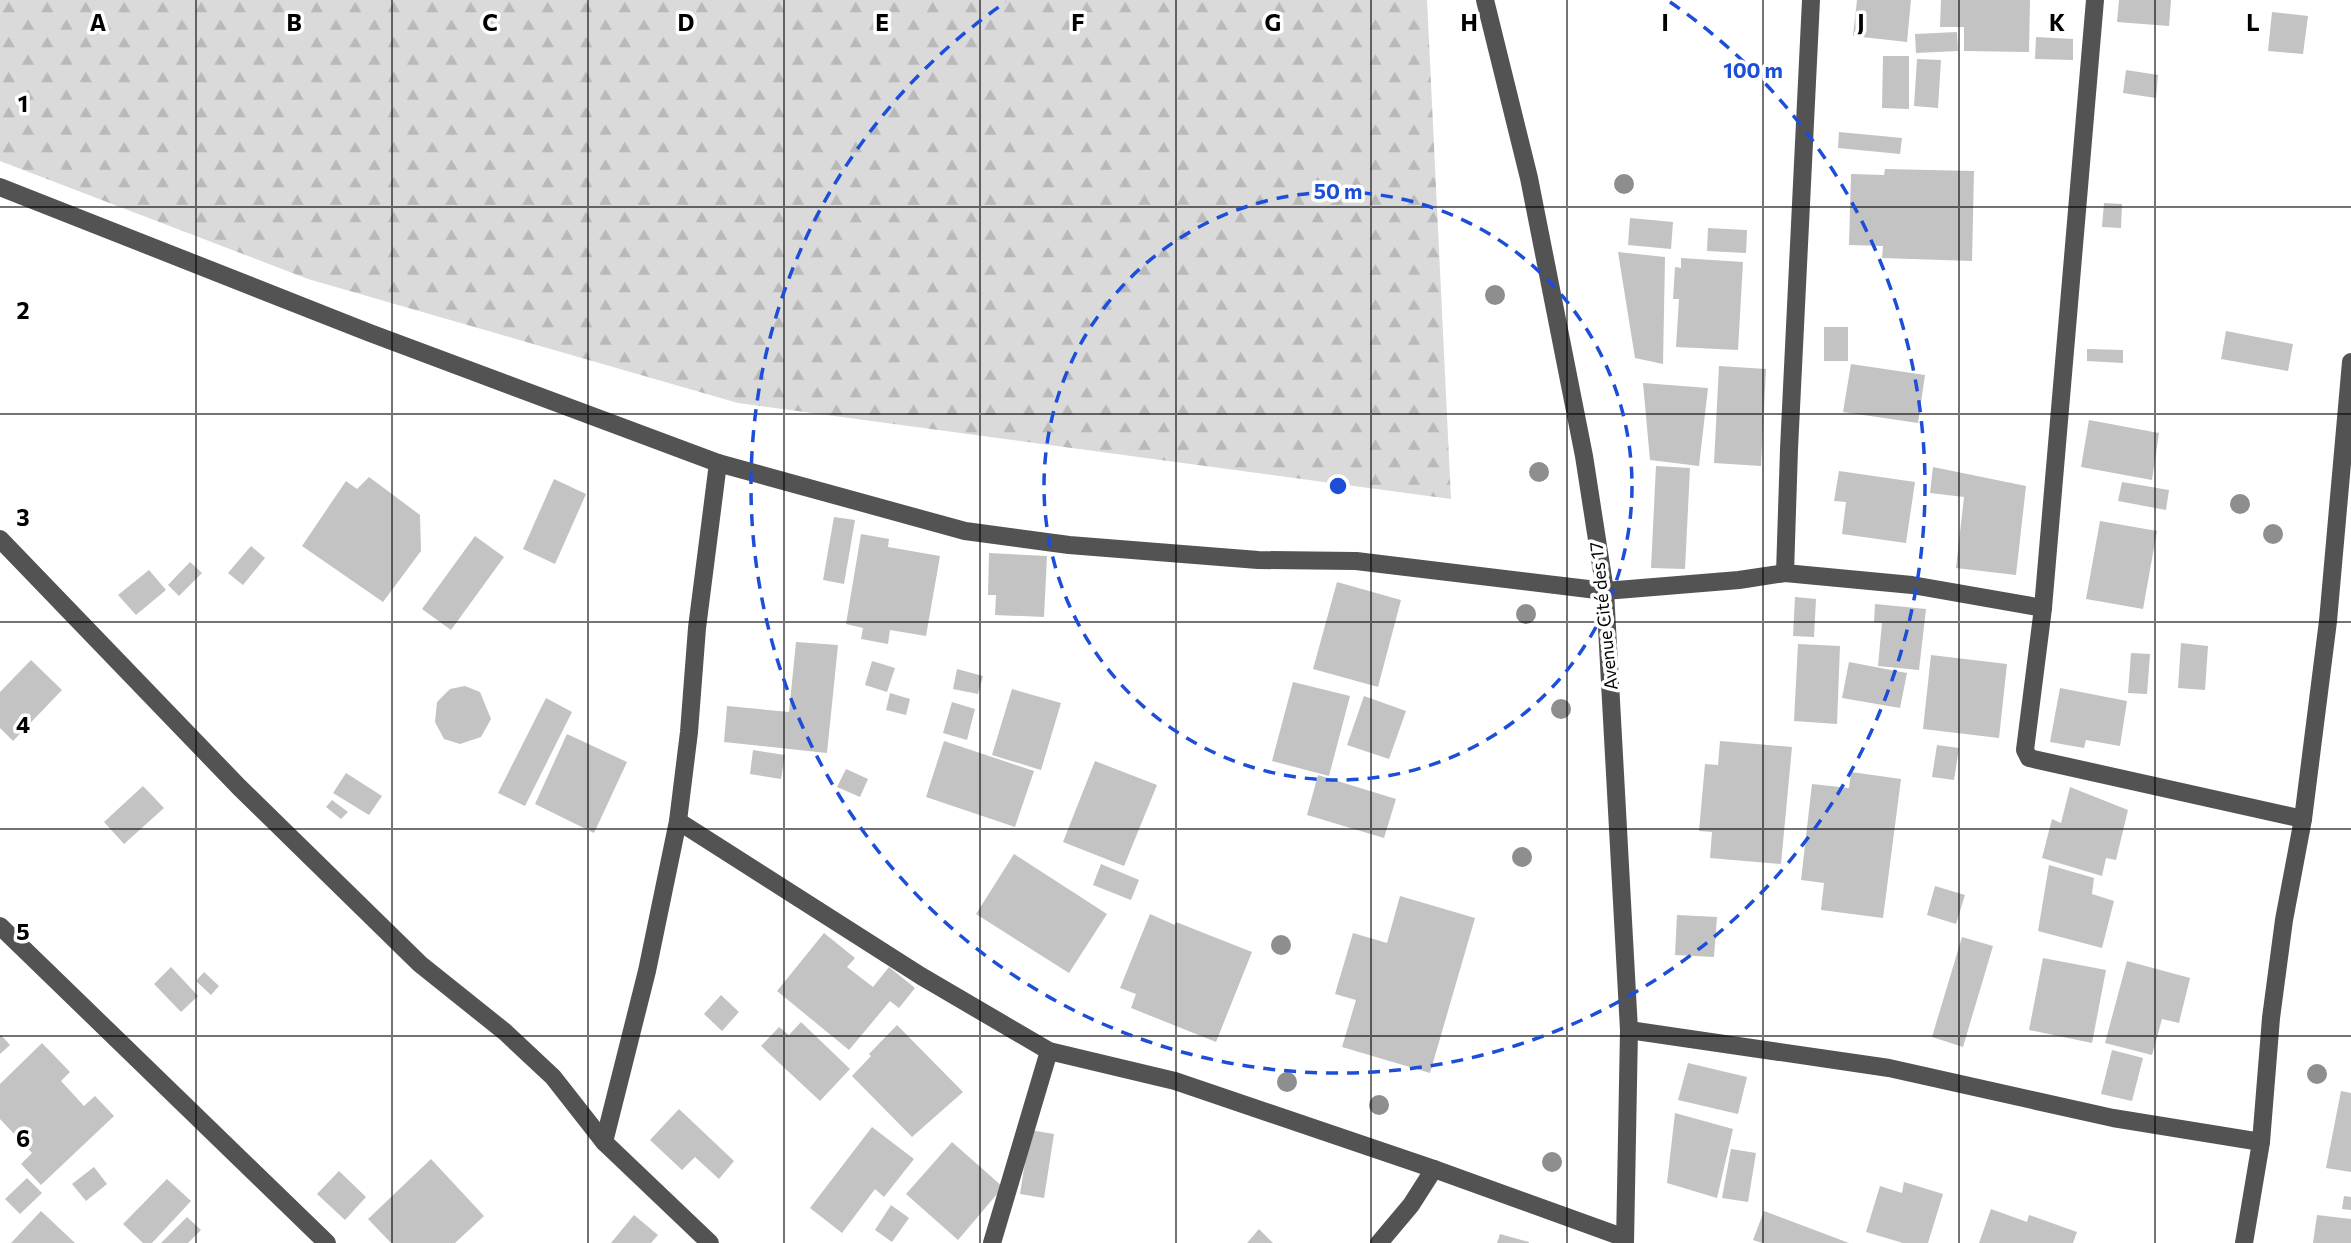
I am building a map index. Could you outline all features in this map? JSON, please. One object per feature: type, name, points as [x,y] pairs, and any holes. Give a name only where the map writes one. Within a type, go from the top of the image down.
[{"type":"street","name":"Avenue Cité des 17","points":[[1485,0],[1529,178],[1584,456],[1605,591],[1629,1030],[1625,1240]]},
{"type":"street","points":[[1785,573],[1811,0]]},
{"type":"street","points":[[2095,0],[2042,608],[2025,750],[2029,758],[2303,819]]},
{"type":"street","points":[[0,187],[370,333],[718,463],[965,531],[1069,545],[1258,560],[1356,561],[1605,591],[1740,580],[1785,573],[1912,585],[2042,608]]},
{"type":"street","points":[[2244,1243],[2260,1142],[2271,1018],[2284,920],[2303,819],[2328,621],[2351,362]]},
{"type":"street","points":[[604,1142],[647,971],[678,821],[689,733],[697,628],[718,463]]},
{"type":"street","points":[[0,539],[268,815],[420,964],[505,1032],[553,1077],[604,1142],[710,1243]]},
{"type":"street","points":[[678,821],[920,976],[1049,1051],[1175,1081],[1434,1169],[1625,1240]]},
{"type":"street","points":[[0,926],[327,1243]]},
{"type":"street","points":[[1629,1030],[1889,1068],[2113,1118],[2260,1142]]},
{"type":"street","points":[[992,1243],[1049,1051]]},
{"type":"street","points":[[1378,1243],[1411,1205],[1434,1169]]},
{"type":"green space","points":[[0,0],[1427,0],[1451,499],[738,403],[308,279],[0,161]]},
{"type":"building","points":[[1857,0],[1911,0],[1907,42],[1853,36]]},
{"type":"building","points":[[1941,0],[2030,0],[2029,52],[1964,51],[1964,27],[1940,27]]},
{"type":"building","points":[[2119,0],[2171,0],[2169,26],[2117,22]]},
{"type":"building","points":[[2272,12],[2308,16],[2303,54],[2268,51]]},
{"type":"building","points":[[1957,32],[1958,51],[1916,53],[1915,34]]},
{"type":"building","points":[[2036,37],[2073,39],[2073,60],[2035,59]]},
{"type":"building","points":[[1883,56],[1909,56],[1909,109],[1882,108]]},
{"type":"building","points":[[1917,59],[1941,60],[1938,108],[1914,106]]},
{"type":"building","points":[[2126,70],[2158,75],[2156,98],[2123,93]]},
{"type":"building","points":[[1839,132],[1902,138],[1900,154],[1838,148]]},
{"type":"building","points":[[1885,169],[1974,171],[1972,261],[1882,258],[1883,246],[1849,245],[1851,174],[1884,175]]},
{"type":"building","points":[[2104,203],[2122,204],[2121,228],[2102,227]]},
{"type":"building","points":[[1630,218],[1673,222],[1671,249],[1628,245]]},
{"type":"building","points":[[1708,228],[1747,230],[1746,253],[1707,251]]},
{"type":"building","points":[[1618,252],[1665,257],[1663,364],[1635,358]]},
{"type":"building","points":[[1681,258],[1743,262],[1738,350],[1676,347],[1679,299],[1673,299],[1675,267],[1681,268]]},
{"type":"building","points":[[1824,327],[1848,327],[1848,361],[1824,361]]},
{"type":"building","points":[[2226,331],[2293,344],[2288,371],[2221,359]]},
{"type":"building","points":[[2087,349],[2123,350],[2123,363],[2087,361]]},
{"type":"building","points":[[1851,364],[1925,375],[1918,423],[1843,412]]},
{"type":"building","points":[[1719,366],[1766,369],[1761,466],[1714,463]]},
{"type":"building","points":[[1643,383],[1708,388],[1699,466],[1650,460]]},
{"type":"building","points":[[2089,420],[2159,433],[2152,480],[2081,467]]},
{"type":"building","points":[[1656,466],[1690,468],[1685,569],[1651,568]]},
{"type":"building","points":[[1933,467],[2026,486],[2016,575],[1956,568],[1964,497],[1930,493]]},
{"type":"building","points":[[1839,471],[1915,482],[1906,543],[1842,534],[1846,502],[1834,501]]},
{"type":"building","points":[[369,477],[420,515],[421,551],[383,602],[302,546],[346,481],[357,489]]},
{"type":"building","points":[[554,479],[586,494],[555,564],[523,549]]},
{"type":"building","points":[[2122,482],[2169,490],[2166,510],[2118,501]]},
{"type":"building","points":[[834,517],[855,520],[844,584],[823,580]]},
{"type":"building","points":[[2100,521],[2157,531],[2143,609],[2086,599]]},
{"type":"building","points":[[861,534],[889,539],[888,547],[940,556],[926,636],[890,630],[888,644],[861,639],[863,628],[846,624]]},
{"type":"building","points":[[475,536],[504,557],[451,630],[422,609]]},
{"type":"building","points":[[251,546],[265,558],[243,585],[228,573]]},
{"type":"building","points":[[989,553],[1047,556],[1044,617],[995,615],[996,595],[988,595]]},
{"type":"building","points":[[190,562],[202,573],[179,596],[168,585]]},
{"type":"building","points":[[149,570],[166,590],[136,615],[118,595]]},
{"type":"building","points":[[1337,582],[1401,600],[1378,687],[1313,669]]},
{"type":"building","points":[[1795,597],[1816,599],[1814,637],[1793,636]]},
{"type":"building","points":[[1875,604],[1926,609],[1919,670],[1878,666],[1882,623],[1874,622]]},
{"type":"building","points":[[796,642],[838,645],[827,753],[724,742],[727,706],[789,712]]},
{"type":"building","points":[[2181,643],[2208,646],[2205,690],[2178,688]]},
{"type":"building","points":[[1798,644],[1840,646],[1837,724],[1794,721]]},
{"type":"building","points":[[2131,653],[2150,654],[2147,694],[2128,693]]},
{"type":"building","points":[[1931,655],[2007,664],[1999,738],[1923,729]]},
{"type":"building","points":[[31,660],[62,690],[13,741],[0,728],[0,692]]},
{"type":"building","points":[[872,661],[895,668],[887,692],[865,685]]},
{"type":"building","points":[[1849,662],[1907,673],[1900,708],[1842,698]]},
{"type":"building","points":[[957,669],[983,676],[978,694],[953,689]]},
{"type":"building","points":[[1293,682],[1350,696],[1329,776],[1272,761]]},
{"type":"building","points":[[465,686],[480,692],[491,719],[481,737],[460,744],[444,739],[435,722],[437,702],[450,689]]},
{"type":"building","points":[[2060,688],[2127,701],[2120,746],[2086,740],[2084,748],[2050,742]]},
{"type":"building","points":[[1012,689],[1061,703],[1041,770],[992,755]]},
{"type":"building","points":[[890,693],[910,699],[906,715],[886,710]]},
{"type":"building","points":[[1364,696],[1406,711],[1389,759],[1347,745]]},
{"type":"building","points":[[546,698],[572,712],[525,806],[498,793]]},
{"type":"building","points":[[952,702],[975,709],[967,740],[943,733]]},
{"type":"building","points":[[567,734],[627,762],[594,833],[535,804]]},
{"type":"building","points":[[944,741],[1034,771],[1015,827],[926,797]]},
{"type":"building","points":[[1720,741],[1792,747],[1781,864],[1710,858],[1712,832],[1699,831],[1705,764],[1718,765]]},
{"type":"building","points":[[1937,745],[1959,748],[1954,780],[1932,777]]},
{"type":"building","points":[[753,750],[785,755],[781,779],[750,774]]},
{"type":"building","points":[[1095,761],[1157,785],[1124,866],[1063,842]]},
{"type":"building","points":[[846,769],[868,779],[860,797],[837,787]]},
{"type":"building","points":[[1851,772],[1901,779],[1883,918],[1821,910],[1824,883],[1801,880],[1812,784],[1849,788]]},
{"type":"building","points":[[346,773],[382,796],[369,815],[333,793]]},
{"type":"building","points":[[1318,775],[1396,799],[1384,838],[1307,815]]},
{"type":"building","points":[[143,786],[164,808],[124,844],[104,822]]},
{"type":"building","points":[[2070,787],[2128,810],[2116,860],[2106,858],[2102,876],[2042,858],[2052,819],[2061,823]]},
{"type":"building","points":[[332,800],[348,812],[341,819],[326,807]]},
{"type":"building","points":[[1014,854],[1107,914],[1069,973],[976,914]]},
{"type":"building","points":[[1101,864],[1139,880],[1131,900],[1093,885]]},
{"type":"building","points":[[2049,865],[2094,878],[2092,894],[2114,901],[2102,948],[2038,931]]},
{"type":"building","points":[[1935,886],[1965,895],[1956,924],[1927,915]]},
{"type":"building","points":[[1400,896],[1475,918],[1430,1073],[1342,1047],[1356,1000],[1335,994],[1353,933],[1387,943]]},
{"type":"building","points":[[1150,914],[1252,952],[1216,1042],[1131,1008],[1136,994],[1120,988]]},
{"type":"building","points":[[1677,915],[1717,917],[1714,957],[1675,955]]},
{"type":"building","points":[[824,933],[855,958],[847,967],[873,987],[889,967],[915,988],[899,1008],[890,1001],[849,1050],[777,991]]},
{"type":"building","points":[[1962,937],[1993,946],[1963,1047],[1932,1037]]},
{"type":"building","points":[[2043,958],[2106,970],[2092,1043],[2029,1030]]},
{"type":"building","points":[[2127,961],[2190,978],[2179,1023],[2162,1019],[2152,1055],[2105,1043]]},
{"type":"building","points":[[171,967],[198,996],[181,1012],[154,984]]},
{"type":"building","points":[[204,972],[219,986],[211,995],[196,981]]},
{"type":"building","points":[[721,995],[739,1012],[722,1031],[704,1014]]},
{"type":"building","points":[[801,1022],[850,1069],[820,1101],[761,1046],[779,1027],[789,1035]]},
{"type":"building","points":[[897,1025],[963,1092],[912,1137],[852,1076]]},
{"type":"building","points":[[0,1036],[10,1045],[0,1054]]},
{"type":"building","points":[[42,1043],[70,1072],[61,1081],[84,1106],[95,1096],[114,1116],[41,1185],[21,1164],[32,1153],[0,1119],[0,1084]]},
{"type":"building","points":[[2112,1050],[2143,1058],[2132,1101],[2101,1094]]},
{"type":"building","points":[[1688,1063],[1747,1077],[1738,1114],[1678,1100]]},
{"type":"building","points":[[2341,1091],[2351,1093],[2351,1172],[2326,1168]]},
{"type":"building","points":[[679,1109],[734,1161],[719,1179],[695,1157],[682,1170],[650,1140]]},
{"type":"building","points":[[1675,1113],[1733,1129],[1717,1198],[1667,1183]]},
{"type":"building","points":[[872,1127],[914,1159],[884,1197],[875,1189],[842,1233],[810,1208]]},
{"type":"building","points":[[1030,1130],[1054,1134],[1044,1198],[1020,1194]]},
{"type":"building","points":[[952,1142],[1003,1187],[958,1240],[906,1194]]},
{"type":"building","points":[[1731,1149],[1756,1153],[1748,1202],[1722,1198]]},
{"type":"building","points":[[431,1159],[484,1216],[455,1243],[391,1243],[368,1219]]},
{"type":"building","points":[[94,1167],[107,1184],[86,1201],[72,1184]]},
{"type":"building","points":[[339,1171],[366,1197],[345,1220],[317,1194]]},
{"type":"building","points":[[27,1178],[42,1193],[20,1214],[5,1199]]},
{"type":"building","points":[[167,1179],[191,1201],[152,1243],[143,1243],[123,1224]]},
{"type":"building","points":[[1904,1182],[1943,1194],[1928,1243],[1903,1243],[1866,1232],[1880,1186],[1902,1193]]},
{"type":"building","points":[[2344,1196],[2351,1197],[2351,1210],[2342,1209]]},
{"type":"building","points":[[891,1205],[909,1218],[892,1242],[875,1230]]},
{"type":"building","points":[[1991,1209],[2027,1222],[2029,1215],[2077,1232],[2073,1243],[1979,1243]]},
{"type":"building","points":[[41,1211],[75,1243],[11,1243]]},
{"type":"building","points":[[1764,1211],[1849,1243],[1762,1243],[1753,1240]]},
{"type":"building","points":[[634,1215],[658,1235],[651,1243],[611,1243]]},
{"type":"building","points":[[2317,1215],[2351,1219],[2351,1243],[2313,1243]]},
{"type":"building","points":[[187,1217],[201,1230],[188,1243],[161,1243]]},
{"type":"building","points":[[1259,1229],[1273,1243],[1247,1243]]},
{"type":"building","points":[[1500,1234],[1529,1242],[1529,1243],[1497,1243]]}]
